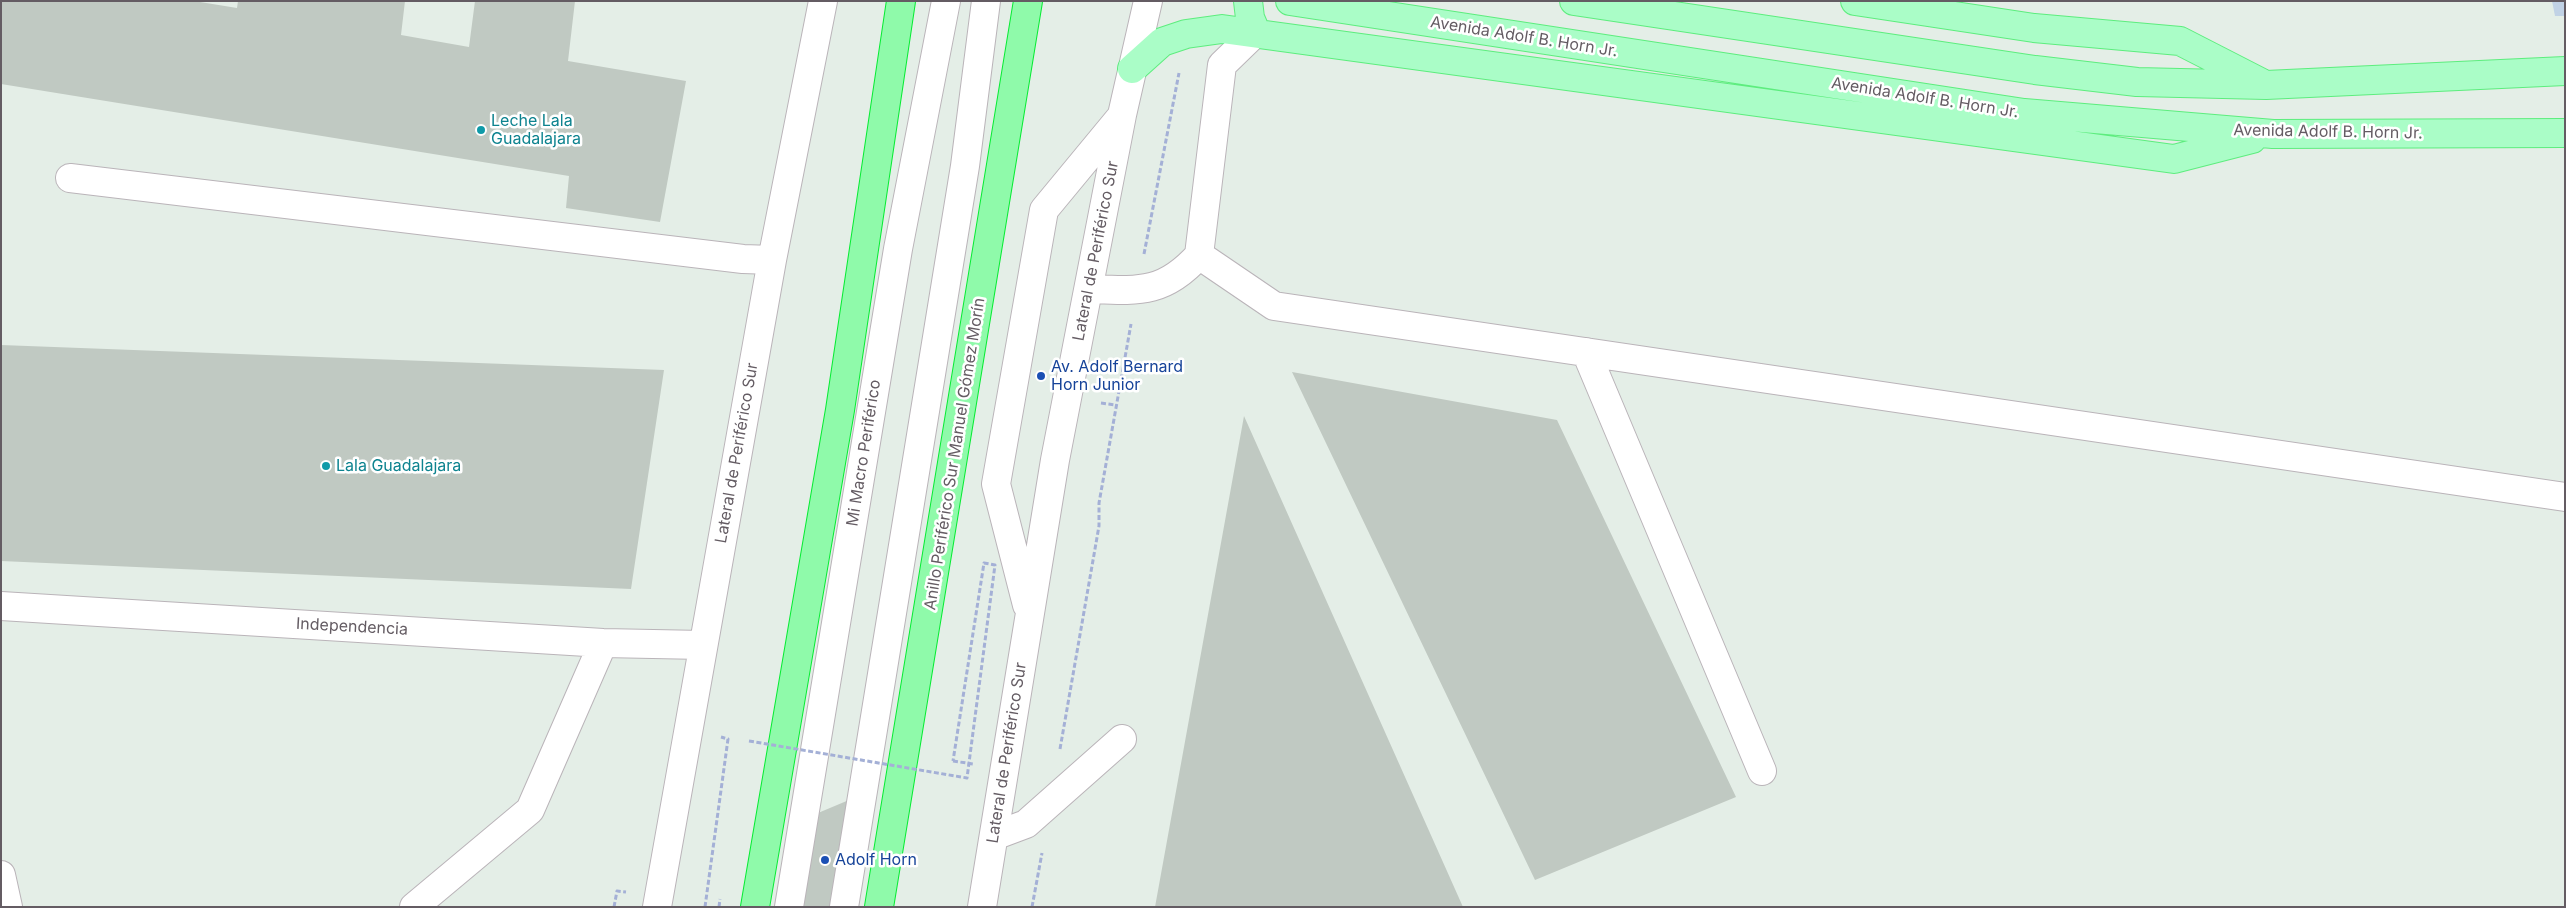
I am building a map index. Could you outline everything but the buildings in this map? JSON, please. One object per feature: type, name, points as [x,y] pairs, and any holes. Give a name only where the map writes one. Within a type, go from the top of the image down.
[{"type":"highway","points":[[755,907],[840,410],[901,1]]},
{"type":"highway","name":"Anillo Periférico Sur Manuel Gómez Morín","points":[[879,907],[1028,1]]},
{"type":"main road","points":[[1248,1],[1250,18],[1256,32]]},
{"type":"main road","name":"Avenida Adolf B. Horn Jr.","points":[[1290,1],[2024,114],[2273,134],[2565,133]]},
{"type":"main road","points":[[1574,1],[2035,70],[2137,82],[2266,84],[2565,71]]},
{"type":"main road","points":[[1855,1],[2034,28],[2180,41],[2266,84]]},
{"type":"main road","points":[[1132,69],[1162,42],[1186,34],[1222,29],[1256,32],[2174,159],[2273,134]]},
{"type":"street","name":"Lateral de Periférico Sur","points":[[657,907],[772,260],[823,1]]},
{"type":"street","name":"Mi Macro Periférico","points":[[789,907],[898,249],[946,1]]},
{"type":"street","points":[[844,907],[965,166],[986,1]]},
{"type":"street","name":"Lateral de Periférico Sur","points":[[982,907],[1055,460],[1090,288],[1122,115],[1148,1]]},
{"type":"street","points":[[1090,288],[1137,291],[1183,274],[1200,255],[1222,65],[1256,32]]},
{"type":"street","points":[[1030,616],[996,484],[1044,210],[1122,115]]},
{"type":"street","points":[[70,178],[743,259],[772,260]]},
{"type":"street","points":[[1200,255],[1274,306],[2565,497]]},
{"type":"street","points":[[1586,352],[1762,770]]},
{"type":"street","name":"Independencia","points":[[1,606],[603,642],[703,645]]},
{"type":"street","points":[[414,907],[530,810],[603,642]]},
{"type":"street","points":[[994,836],[1026,824],[1122,739]]},
{"type":"street","points":[[1,875],[8,907]]},
{"type":"path","points":[[1032,907],[1099,526]]},
{"type":"path","points":[[749,741],[967,778],[995,565],[984,563],[953,761],[979,764]]},
{"type":"path","points":[[705,907],[728,739]]},
{"type":"shaded area","points":[[2552,1],[2565,1],[2565,16],[2555,16]]},
{"type":"place","name":"Leche Lala Guadalajara","points":[[481,130]]},
{"type":"place","name":"Av. Adolf Bernard Horn Junior","points":[[1041,376]]},
{"type":"place","name":"Lala Guadalajara","points":[[326,466]]},
{"type":"place","name":"Adolf Horn","points":[[825,860]]}]
